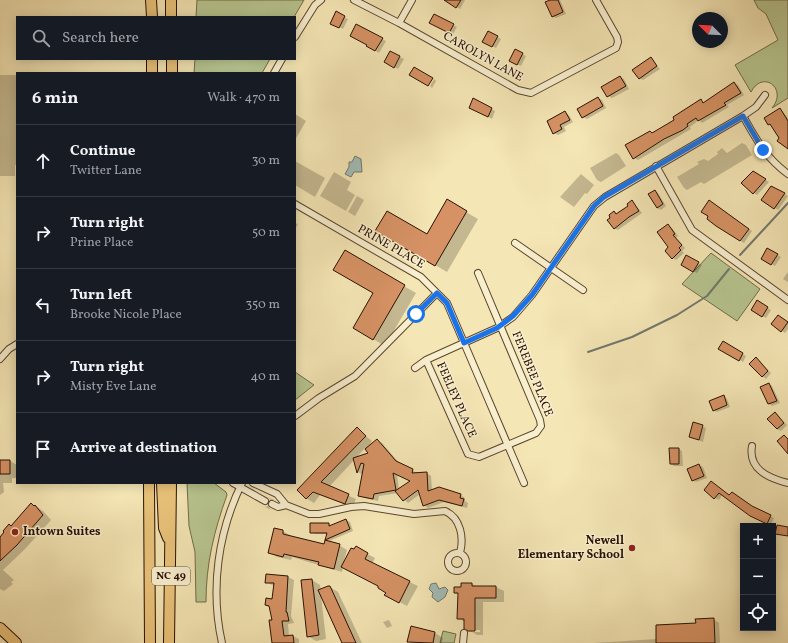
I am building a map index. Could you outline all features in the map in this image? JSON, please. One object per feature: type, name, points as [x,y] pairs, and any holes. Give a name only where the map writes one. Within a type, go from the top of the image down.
[{"type":"main road","points":[[151,0],[152,16]]},
{"type":"main road","points":[[171,0],[171,16]]},
{"type":"main road","points":[[152,60],[152,72]]},
{"type":"main road","points":[[172,60],[172,72]]},
{"type":"main road","name":"NC 49","points":[[149,484],[148,545],[150,643]]},
{"type":"main road","points":[[162,484],[164,528],[171,548]]},
{"type":"main road","name":"NC 49","points":[[169,643],[171,484]]},
{"type":"main road","points":[[0,628],[16,643]]},
{"type":"street","points":[[296,35],[315,5],[321,0]]},
{"type":"street","name":"CAROLYN LANE","points":[[354,0],[518,90],[531,93],[616,48],[618,42],[617,37],[596,0]]},
{"type":"street","points":[[398,23],[412,0]]},
{"type":"street","points":[[275,72],[281,60]]},
{"type":"street","points":[[415,368],[426,360],[500,326],[513,316],[532,295],[594,206],[656,166],[743,116],[756,107],[765,95]]},
{"type":"street","points":[[743,116],[763,150],[774,163],[788,174]]},
{"type":"street","points":[[656,166],[692,230],[788,300]]},
{"type":"street","name":"PRINE PLACE","points":[[296,205],[421,277],[447,303],[524,483]]},
{"type":"street","points":[[515,243],[584,290]]},
{"type":"street","name":"FEREBEE PLACE","points":[[478,273],[540,420],[541,426],[536,433],[508,446]]},
{"type":"street","points":[[296,415],[355,376],[437,293]]},
{"type":"street","points":[[0,359],[9,349],[16,345]]},
{"type":"street","name":"FEELEY PLACE","points":[[426,360],[468,454],[479,458],[508,446]]},
{"type":"street","points":[[752,446],[752,459],[756,468],[772,479],[788,483]]},
{"type":"street","points":[[255,484],[277,494],[286,505],[309,514],[319,514],[351,507],[364,506],[414,514],[445,511],[455,518],[462,535],[460,553]]},
{"type":"street","points":[[222,643],[216,593],[218,567],[224,529],[241,485],[265,501]]},
{"type":"street","points":[[272,504],[278,507],[286,505]]},
{"type":"street","points":[[463,643],[464,633]]},
{"type":"green space","points":[[197,0],[304,0],[295,16],[196,16]]},
{"type":"green space","points":[[754,0],[788,0],[788,98],[772,108],[776,101],[777,94],[776,89],[772,84],[762,82],[756,85],[751,92],[735,65],[778,40],[766,14],[758,8]]},
{"type":"green space","points":[[195,60],[269,60],[263,72],[194,72]]},
{"type":"green space","points":[[711,253],[760,289],[737,321],[682,284]]},
{"type":"green space","points":[[296,373],[314,385],[296,399]]},
{"type":"green space","points":[[187,484],[215,484],[226,492],[227,495],[218,522],[209,561],[206,602],[196,602],[195,552],[189,526]]},
{"type":"green space","points":[[443,631],[456,634],[454,643],[440,643]]},
{"type":"water","points":[[355,156],[361,159],[362,172],[354,172],[351,177],[345,174],[349,167],[349,162],[352,162]]},
{"type":"water","points":[[436,583],[439,589],[445,587],[448,590],[445,597],[438,602],[432,597],[433,593],[429,589],[431,584]]},
{"type":"building","points":[[444,0],[461,0],[456,8]]},
{"type":"building","points":[[550,0],[558,0],[563,12],[552,17],[545,2]]},
{"type":"building","points":[[336,11],[345,16],[339,28],[330,24]]},
{"type":"building","points":[[434,14],[454,24],[449,33],[429,23]]},
{"type":"building","points":[[356,24],[383,38],[375,51],[350,36]]},
{"type":"building","points":[[488,31],[498,36],[492,47],[482,42]]},
{"type":"building","points":[[515,49],[523,53],[517,65],[509,61]]},
{"type":"building","points":[[390,51],[400,56],[394,68],[384,62]]},
{"type":"building","points":[[651,57],[657,66],[639,79],[632,70]]},
{"type":"building","points":[[414,67],[433,78],[428,86],[409,75]]},
{"type":"building","points":[[620,76],[626,86],[607,97],[601,87]]},
{"type":"building","points":[[734,82],[741,93],[724,103],[726,105],[698,121],[696,118],[687,124],[688,126],[683,130],[664,139],[633,159],[625,145],[650,131],[652,133],[674,120],[673,117],[701,99],[703,103]]},
{"type":"building","points":[[598,97],[603,106],[582,118],[577,109]]},
{"type":"building","points":[[473,98],[492,108],[488,117],[469,108]]},
{"type":"building","points":[[780,108],[788,121],[788,149],[777,141],[779,138],[764,118]]},
{"type":"building","points":[[565,111],[570,120],[560,125],[562,129],[553,134],[547,121]]},
{"type":"building","points":[[753,171],[766,179],[753,194],[741,183]]},
{"type":"building","points":[[771,186],[785,193],[774,209],[761,200]]},
{"type":"building","points":[[655,190],[663,204],[657,208],[648,194]]},
{"type":"building","points":[[447,199],[467,211],[435,266],[375,231],[387,211],[427,234]]},
{"type":"building","points":[[632,200],[639,211],[614,229],[607,220],[610,218],[609,215],[614,211],[616,214],[628,206],[627,204]]},
{"type":"building","points":[[709,200],[749,229],[740,241],[716,226],[707,219],[708,216],[701,212]]},
{"type":"building","points":[[668,224],[675,234],[673,235],[682,245],[679,248],[681,250],[672,259],[665,251],[668,247],[657,232]]},
{"type":"building","points":[[767,248],[778,254],[771,265],[761,259]]},
{"type":"building","points":[[345,250],[405,285],[373,340],[353,328],[373,293],[333,270]]},
{"type":"building","points":[[686,255],[699,262],[693,272],[681,265]]},
{"type":"building","points":[[757,300],[768,307],[762,317],[751,310]]},
{"type":"building","points":[[778,315],[788,322],[781,332],[771,324]]},
{"type":"building","points":[[723,341],[743,353],[739,361],[718,349]]},
{"type":"building","points":[[756,357],[768,371],[762,377],[749,364]]},
{"type":"building","points":[[769,383],[777,401],[768,404],[760,387]]},
{"type":"building","points":[[724,395],[727,405],[713,411],[709,401]]},
{"type":"building","points":[[775,412],[784,423],[777,429],[767,419]]},
{"type":"building","points":[[693,422],[703,425],[699,440],[689,437]]},
{"type":"building","points":[[357,427],[366,436],[321,482],[349,494],[345,504],[313,492],[306,499],[297,490]]},
{"type":"building","points":[[784,435],[788,439],[788,454],[777,441]]},
{"type":"building","points":[[377,439],[396,461],[413,469],[412,473],[427,472],[428,491],[439,487],[461,494],[460,498],[464,499],[462,506],[439,500],[423,506],[418,490],[403,501],[395,491],[410,481],[393,473],[396,490],[374,494],[373,499],[358,496],[364,464],[361,463],[357,473],[353,458],[368,453],[365,449]]},
{"type":"building","points":[[669,448],[679,448],[679,464],[670,464]]},
{"type":"building","points":[[0,460],[10,460],[10,474],[0,474]]},
{"type":"building","points":[[699,464],[704,476],[692,481],[687,469]]},
{"type":"building","points":[[711,481],[729,495],[732,492],[752,506],[771,515],[767,523],[750,516],[719,493],[714,499],[704,490]]},
{"type":"building","name":"Intown Suites","points":[[31,503],[34,506],[35,505],[43,515],[17,545],[0,561],[0,537],[4,532],[3,531],[9,524],[11,526]]},
{"type":"building","points":[[346,519],[350,529],[325,540],[327,533],[310,533],[310,523],[329,523],[329,526]]},
{"type":"building","points":[[777,525],[788,527],[788,536],[776,534]]},
{"type":"building","points":[[274,528],[283,530],[283,534],[324,544],[325,540],[340,544],[334,569],[318,565],[319,562],[284,554],[283,557],[268,553]]},
{"type":"building","points":[[356,546],[368,553],[365,559],[410,581],[399,603],[384,595],[386,593],[378,588],[378,586],[341,567],[351,548],[354,549]]},
{"type":"building","points":[[266,574],[288,576],[286,612],[289,621],[282,621],[284,636],[293,635],[294,643],[272,643],[269,620],[272,620],[269,606],[265,605],[266,598],[272,599],[274,583],[265,583]]},
{"type":"building","points":[[312,579],[319,635],[307,637],[301,580]]},
{"type":"building","points":[[461,583],[472,583],[472,586],[496,586],[496,598],[475,598],[475,631],[468,631],[464,629],[464,619],[457,619],[458,593],[454,593],[454,587],[461,587]]},
{"type":"building","points":[[330,586],[356,643],[342,643],[318,590]]},
{"type":"building","points":[[714,618],[715,643],[656,643],[656,625],[696,623],[695,619]]},
{"type":"building","points":[[411,626],[435,632],[433,643],[407,642]]},
{"type":"waterway","points":[[740,255],[788,203]]},
{"type":"waterway","points":[[588,352],[632,337],[677,315],[707,296],[729,269]]},
{"type":"place","name":"Intown Suites","points":[[15,532]]},
{"type":"place","name":"Newell Elementary School","points":[[632,548]]},
{"type":"route","points":[[416,314],[437,293],[447,303],[464,343],[497,328],[513,316],[532,295],[584,219],[594,206],[604,197],[743,116],[763,150]]}]
